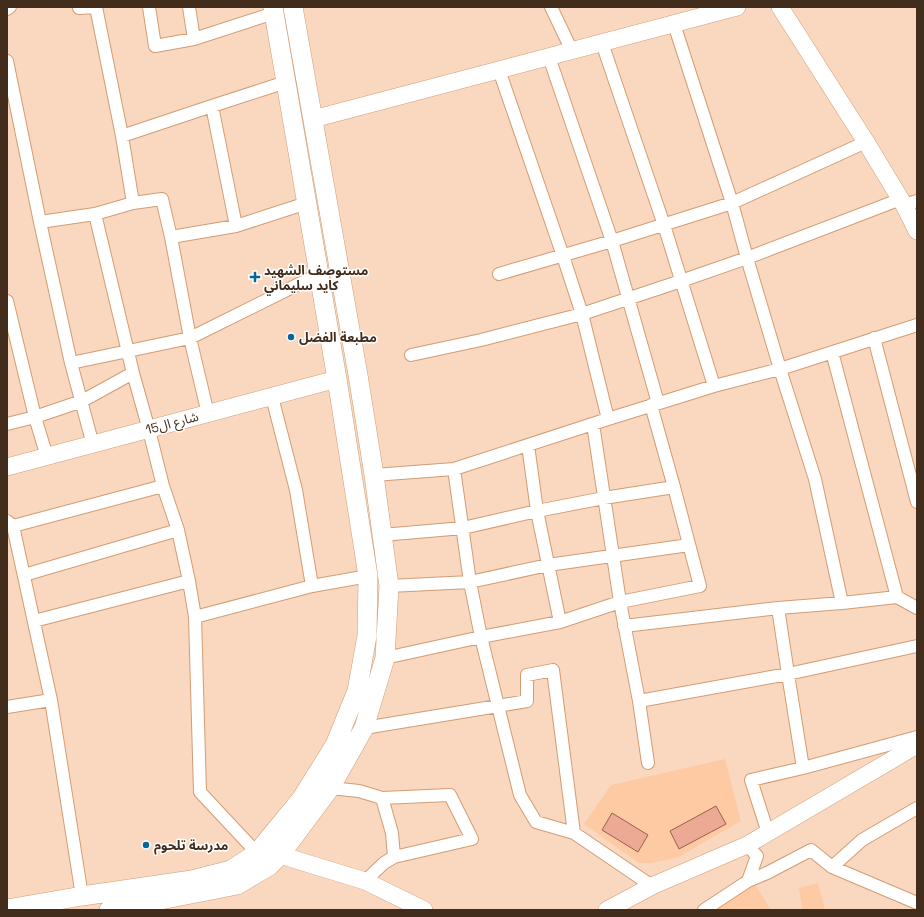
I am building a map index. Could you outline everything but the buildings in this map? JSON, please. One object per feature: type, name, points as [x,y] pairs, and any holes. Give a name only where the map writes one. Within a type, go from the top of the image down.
[{"type":"main road","points":[[109,910],[237,885],[269,866],[280,855],[330,788],[364,728],[385,658],[389,586],[374,476],[358,375],[293,7]]},
{"type":"main road","points":[[7,909],[82,896],[192,880],[231,870],[257,852],[302,798],[335,745],[357,691],[367,636],[368,576],[338,379],[274,10]]},
{"type":"street","points":[[79,7],[96,7],[122,136],[133,203]]},
{"type":"street","points":[[149,7],[155,46],[194,38],[274,10]]},
{"type":"street","points":[[189,7],[194,38]]},
{"type":"street","points":[[551,7],[572,50]]},
{"type":"street","points":[[312,120],[737,7]]},
{"type":"street","points":[[780,7],[866,142],[907,202],[917,231]]},
{"type":"street","points":[[674,24],[732,203],[780,369],[815,479],[842,603]]},
{"type":"street","points":[[602,43],[664,225],[714,386]]},
{"type":"street","points":[[385,658],[481,637],[560,622],[620,602],[700,586],[674,487],[628,298],[612,241],[549,57]]},
{"type":"street","points":[[7,61],[71,363],[93,444]]},
{"type":"street","points":[[499,70],[582,314],[608,419]]},
{"type":"street","points":[[122,136],[286,82]]},
{"type":"street","points":[[212,106],[236,226]]},
{"type":"street","points":[[499,274],[563,256],[732,203],[866,142]]},
{"type":"street","points":[[40,222],[95,214],[133,203],[162,199],[171,237],[190,338],[208,414]]},
{"type":"street","points":[[411,355],[481,340],[582,314],[682,281],[907,202]]},
{"type":"street","points":[[171,237],[236,226],[307,203]]},
{"type":"street","points":[[95,214],[133,374],[164,486],[178,530],[189,581],[195,617],[200,792],[257,852]]},
{"type":"street","points":[[71,363],[190,338],[319,274]]},
{"type":"street","points":[[7,301],[35,417],[47,457]]},
{"type":"street","points":[[374,476],[454,469],[655,404],[714,386],[780,369],[917,325]]},
{"type":"street","points":[[874,338],[917,502]]},
{"type":"street","points":[[832,352],[897,596]]},
{"type":"street","points":[[7,424],[35,417],[82,401],[133,374]]},
{"type":"street","name":"شارع ال15","points":[[7,467],[338,379]]},
{"type":"street","points":[[272,396],[296,490],[312,586]]},
{"type":"street","points":[[593,424],[620,602],[639,701],[648,763]]},
{"type":"street","points":[[528,445],[537,510],[560,622]]},
{"type":"street","points":[[454,469],[470,582],[481,637],[520,795],[536,822],[574,833],[652,886]]},
{"type":"street","points":[[82,896],[51,700],[24,574],[10,523],[164,486]]},
{"type":"street","points":[[382,535],[462,528],[537,510],[674,487]]},
{"type":"street","points":[[24,574],[178,530]]},
{"type":"street","points":[[389,586],[470,582],[548,565],[689,545]]},
{"type":"street","points":[[195,617],[312,586],[368,576]]},
{"type":"street","points":[[34,621],[189,581]]},
{"type":"street","points":[[624,626],[897,596],[917,608]]},
{"type":"street","points":[[778,608],[803,768]]},
{"type":"street","points":[[639,701],[788,674],[917,646]]},
{"type":"street","points":[[364,728],[527,701],[527,675],[553,670],[574,833]]},
{"type":"street","points":[[7,707],[51,700]]},
{"type":"street","points":[[768,833],[751,780],[803,768],[917,737]]},
{"type":"street","points":[[607,910],[652,886],[747,845],[917,745]]},
{"type":"street","points":[[330,788],[359,791],[382,798],[450,795],[472,839],[394,857],[384,863],[365,881]]},
{"type":"street","points":[[382,798],[392,833],[394,857]]},
{"type":"street","points":[[832,867],[862,840],[917,808]]},
{"type":"street","points":[[747,845],[757,856],[748,881]]},
{"type":"street","points":[[704,910],[748,881],[768,873],[811,850],[832,867],[917,903]]},
{"type":"street","points":[[280,855],[365,881],[424,910]]},
{"type":"shaded area","points":[[725,759],[741,821],[677,858],[650,863],[639,863],[584,824],[611,785]]},
{"type":"shaded area","points":[[818,883],[825,910],[802,910],[799,888]]},
{"type":"shaded area","points":[[755,884],[771,910],[715,910]]},
{"type":"place","name":"مستوصف الشهيد كايد سليماني","points":[[255,277]]},
{"type":"place","name":"مطبعة الفضل","points":[[291,337]]},
{"type":"place","name":"مدرسة تلحوم","points":[[146,845]]}]
